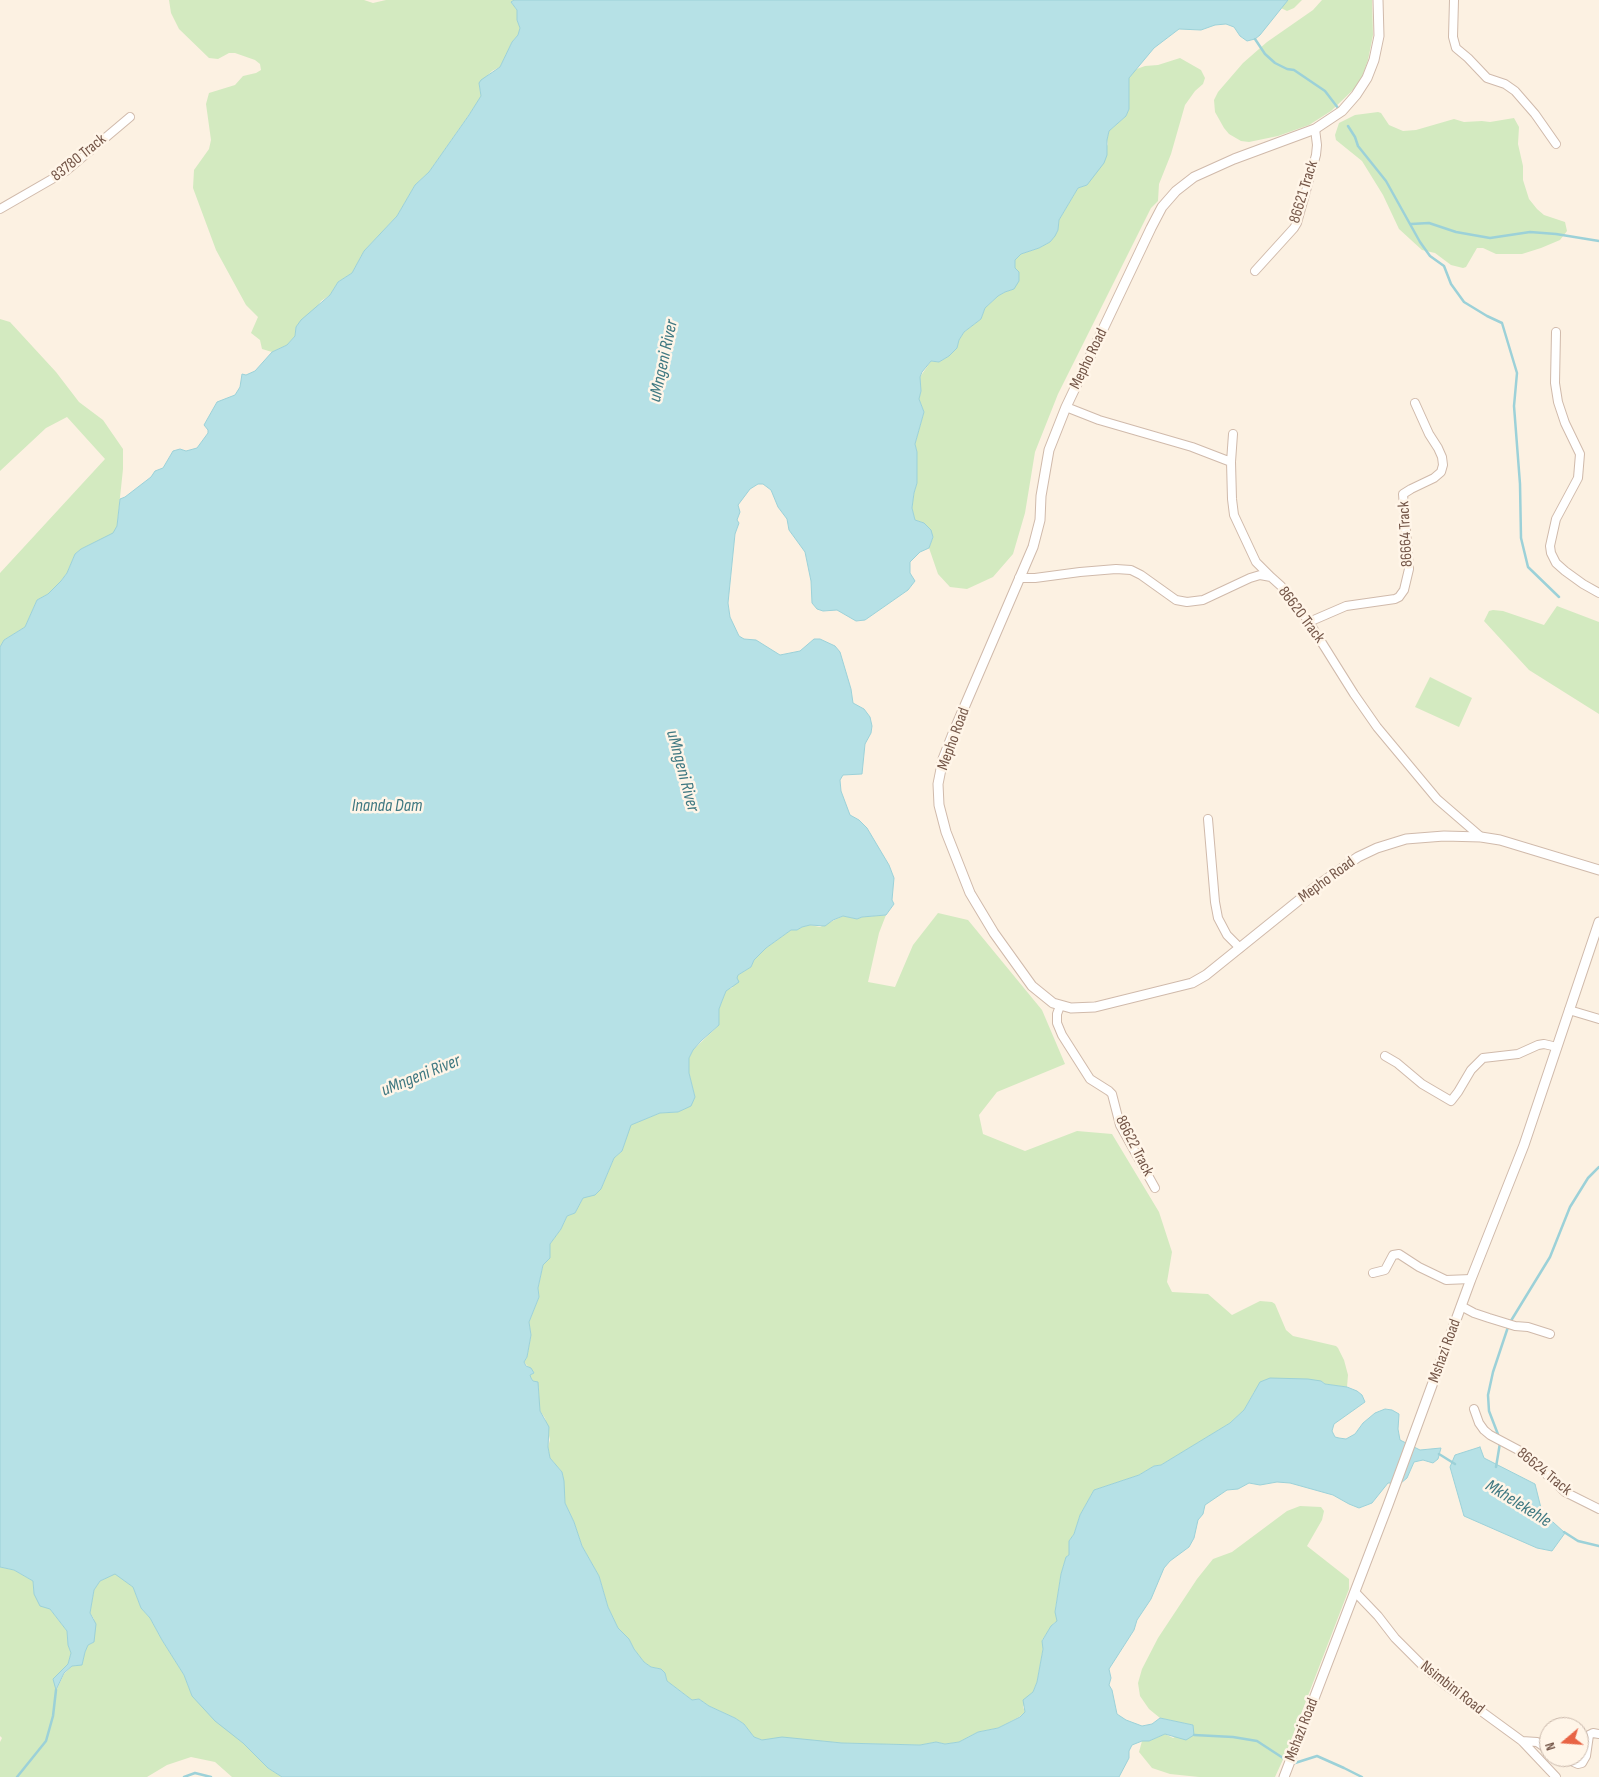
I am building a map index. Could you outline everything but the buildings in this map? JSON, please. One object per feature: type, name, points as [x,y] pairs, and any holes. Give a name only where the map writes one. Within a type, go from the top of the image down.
[{"type":"street","name":"Mepho Road","points":[[1378,0],[1379,36],[1374,60],[1367,78],[1356,96],[1342,111],[1315,129],[1234,159],[1194,177],[1176,191],[1162,207],[1066,407],[1049,450],[1040,496],[1040,520],[1033,547],[1018,578],[944,759],[938,784],[939,805],[946,832],[970,893],[980,910],[1032,986],[1044,997],[1060,1006],[1096,1007],[1181,987],[1206,974],[1314,888],[1358,857],[1377,848],[1406,839],[1444,836],[1481,837],[1500,840],[1599,870]]},
{"type":"street","points":[[1454,0],[1453,31],[1456,48],[1487,78],[1505,84],[1515,91],[1540,120],[1556,144]]},
{"type":"street","name":"83780 Track","points":[[0,209],[66,172],[130,117]]},
{"type":"street","name":"86621 Track","points":[[1255,271],[1297,223],[1316,155],[1315,129]]},
{"type":"street","points":[[1556,332],[1558,402],[1565,423],[1580,454],[1578,478],[1562,506],[1554,525],[1550,546],[1551,554],[1556,563],[1565,571],[1599,593]]},
{"type":"street","name":"86664 Track","points":[[1309,622],[1346,606],[1395,599],[1404,590],[1409,569],[1404,494],[1411,488],[1434,478],[1441,472],[1443,465],[1438,448],[1429,434],[1415,403]]},
{"type":"street","points":[[1066,407],[1108,422],[1192,447],[1230,462]]},
{"type":"street","points":[[1233,434],[1230,462],[1234,515],[1256,562],[1270,576]]},
{"type":"street","name":"86620 Track","points":[[1018,578],[1035,578],[1116,569],[1131,570],[1176,600],[1187,602],[1203,600],[1250,578],[1260,575],[1270,576],[1281,586],[1309,622],[1377,727],[1437,799],[1481,837]]},
{"type":"street","points":[[1208,819],[1218,918],[1227,936],[1240,948]]},
{"type":"street","name":"Mshazi Road","points":[[1284,1777],[1388,1505],[1471,1279],[1524,1145],[1599,922]]},
{"type":"street","name":"86622 Track","points":[[1060,1006],[1057,1014],[1057,1023],[1062,1035],[1090,1079],[1109,1090],[1112,1094],[1120,1125],[1155,1188]]},
{"type":"street","points":[[1570,1010],[1599,1019]]},
{"type":"street","points":[[1385,1056],[1397,1063],[1422,1084],[1451,1101],[1471,1070],[1483,1058],[1518,1054],[1544,1044],[1557,1047]]},
{"type":"street","points":[[1373,1272],[1384,1270],[1396,1253],[1446,1280],[1471,1279]]},
{"type":"street","points":[[1461,1306],[1488,1318],[1550,1334]]},
{"type":"street","name":"86624 Track","points":[[1474,1409],[1479,1423],[1490,1435],[1524,1453],[1565,1492],[1599,1509]]},
{"type":"street","name":"Nsimbini Road","points":[[1355,1592],[1378,1616],[1395,1638],[1427,1670],[1522,1742],[1556,1777]]},
{"type":"street","points":[[1589,1740],[1590,1735],[1593,1733],[1599,1734]]},
{"type":"street","points":[[1522,1742],[1539,1743]]},
{"type":"green space","points":[[169,0],[364,0],[373,3],[386,0],[514,0],[511,2],[517,10],[517,20],[520,28],[518,35],[512,42],[500,67],[492,71],[479,84],[481,96],[429,172],[415,185],[397,216],[364,251],[352,273],[338,282],[330,295],[321,301],[316,309],[308,314],[296,327],[295,336],[287,345],[272,352],[262,349],[260,340],[251,333],[258,317],[246,305],[216,250],[193,188],[194,170],[209,149],[211,140],[206,104],[209,93],[235,85],[243,76],[261,70],[260,64],[255,60],[235,53],[229,53],[218,59],[209,58],[179,29],[171,13]]},
{"type":"green space","points":[[1288,0],[1302,0],[1294,8],[1287,11],[1281,8]]},
{"type":"green space","points":[[1322,0],[1372,0],[1373,35],[1368,60],[1362,77],[1354,89],[1331,111],[1309,125],[1278,136],[1249,142],[1241,141],[1229,134],[1215,112],[1214,100],[1218,92],[1243,63],[1267,42],[1313,10]]},
{"type":"green space","points":[[1180,58],[1201,70],[1205,78],[1203,84],[1195,91],[1185,105],[1171,154],[1159,184],[1158,201],[1151,208],[1058,394],[1035,452],[1025,513],[1013,554],[993,577],[967,589],[950,587],[938,574],[929,548],[933,537],[924,523],[915,520],[912,508],[917,483],[917,452],[915,444],[924,412],[919,399],[921,391],[920,377],[931,361],[939,362],[957,348],[964,332],[981,319],[985,308],[998,296],[1014,289],[1015,260],[1021,254],[1050,242],[1058,230],[1059,220],[1078,188],[1087,185],[1108,144],[1109,131],[1126,116],[1129,109],[1129,78],[1134,70]]},
{"type":"green space","points":[[1381,113],[1389,125],[1403,131],[1416,130],[1454,119],[1464,122],[1490,122],[1514,118],[1519,127],[1518,144],[1523,166],[1523,180],[1529,199],[1544,215],[1565,222],[1567,231],[1560,240],[1522,254],[1496,254],[1483,248],[1477,248],[1466,267],[1463,268],[1451,265],[1435,253],[1422,250],[1399,229],[1383,195],[1362,161],[1336,140],[1335,135],[1339,123],[1355,115]]},
{"type":"green space","points":[[0,319],[10,322],[56,372],[79,402],[103,420],[123,449],[123,469],[117,526],[113,534],[81,549],[75,554],[67,573],[61,581],[48,594],[37,600],[25,627],[4,640],[0,647],[0,573],[105,459],[67,417],[46,428],[0,471]]},
{"type":"green space","points":[[1557,606],[1599,622],[1599,714],[1529,670],[1484,621],[1489,611],[1493,610],[1503,611],[1544,625]]},
{"type":"green space","points":[[1430,677],[1472,698],[1459,727],[1415,707]]},
{"type":"green space","points":[[938,913],[968,920],[1042,1010],[1065,1064],[997,1092],[979,1115],[983,1134],[1025,1151],[1077,1131],[1112,1134],[1159,1212],[1172,1252],[1167,1282],[1172,1292],[1208,1294],[1232,1315],[1260,1301],[1272,1302],[1275,1304],[1286,1330],[1293,1336],[1338,1348],[1348,1375],[1347,1387],[1325,1384],[1321,1381],[1254,1392],[1244,1410],[1230,1423],[1173,1458],[1139,1475],[1094,1490],[1080,1515],[1074,1534],[1069,1541],[1069,1555],[1066,1557],[1061,1574],[1055,1611],[1058,1621],[1054,1623],[1042,1640],[1043,1648],[1037,1682],[1023,1707],[1025,1712],[1019,1717],[998,1728],[978,1732],[959,1742],[945,1744],[936,1742],[920,1745],[762,1740],[754,1737],[744,1724],[735,1718],[709,1706],[699,1699],[692,1700],[667,1681],[665,1673],[661,1669],[651,1667],[644,1662],[629,1639],[618,1628],[608,1607],[599,1576],[582,1546],[565,1503],[562,1472],[550,1458],[548,1447],[550,1440],[545,1418],[540,1411],[539,1388],[530,1375],[534,1373],[524,1362],[527,1357],[531,1335],[529,1322],[539,1297],[538,1288],[543,1265],[550,1253],[550,1244],[561,1229],[567,1216],[575,1213],[583,1198],[601,1189],[614,1158],[622,1151],[630,1125],[660,1113],[678,1112],[685,1108],[695,1097],[689,1073],[689,1058],[693,1050],[719,1025],[719,1009],[726,990],[732,988],[738,975],[751,967],[754,960],[766,948],[791,930],[797,930],[810,925],[820,927],[843,916],[857,919],[886,915],[879,933],[868,982],[895,987],[913,945]]},
{"type":"green space","points":[[1300,1506],[1321,1507],[1324,1511],[1322,1520],[1307,1546],[1349,1579],[1349,1589],[1275,1777],[1199,1777],[1170,1774],[1152,1768],[1139,1752],[1142,1741],[1149,1741],[1165,1734],[1173,1738],[1193,1725],[1160,1718],[1149,1709],[1140,1696],[1138,1683],[1142,1669],[1158,1638],[1197,1579],[1213,1559],[1232,1552],[1287,1511]]},
{"type":"green space","points":[[0,1567],[14,1570],[33,1581],[34,1594],[50,1609],[67,1631],[68,1645],[71,1653],[68,1664],[53,1679],[57,1689],[64,1674],[72,1666],[82,1664],[88,1645],[94,1642],[94,1619],[90,1613],[94,1590],[100,1581],[115,1573],[133,1587],[141,1608],[150,1618],[184,1675],[192,1696],[268,1768],[282,1777],[232,1777],[215,1762],[191,1757],[167,1765],[147,1777],[0,1777],[0,1742],[2,1738],[0,1736]]},
{"type":"water","name":"Inanda Dam","points":[[514,0],[1288,0],[1255,39],[1247,41],[1240,36],[1234,27],[1226,24],[1215,25],[1201,30],[1179,29],[1154,48],[1129,78],[1129,109],[1126,116],[1109,131],[1107,155],[1104,163],[1087,185],[1078,188],[1059,220],[1055,236],[1050,242],[1021,254],[1015,260],[1015,268],[1019,272],[1019,281],[1014,289],[998,296],[985,308],[981,319],[964,332],[957,348],[949,356],[939,362],[931,361],[922,372],[919,399],[924,412],[915,444],[917,452],[917,483],[912,508],[915,520],[924,523],[931,530],[933,537],[929,548],[920,552],[910,562],[910,573],[915,581],[908,590],[865,620],[856,621],[837,610],[823,611],[817,609],[812,603],[811,581],[805,552],[789,530],[787,519],[778,507],[771,490],[763,484],[758,484],[750,489],[738,505],[740,512],[737,520],[739,523],[735,534],[728,603],[730,617],[739,636],[744,639],[756,640],[780,655],[800,651],[814,639],[820,639],[835,646],[840,652],[851,689],[853,703],[864,709],[870,717],[872,726],[871,733],[865,744],[862,774],[843,775],[840,780],[841,791],[850,815],[867,828],[889,865],[894,878],[892,900],[894,904],[886,915],[857,919],[843,916],[825,926],[810,925],[797,930],[791,930],[766,948],[754,960],[751,967],[738,975],[739,982],[726,991],[722,1001],[719,1009],[719,1025],[701,1041],[689,1058],[689,1073],[695,1097],[691,1106],[678,1112],[660,1113],[631,1125],[622,1151],[614,1158],[601,1189],[595,1195],[583,1198],[575,1213],[567,1216],[561,1229],[550,1244],[550,1258],[543,1265],[538,1288],[539,1297],[529,1322],[531,1335],[527,1357],[524,1362],[534,1373],[530,1375],[533,1381],[538,1382],[540,1411],[549,1427],[548,1447],[550,1458],[562,1472],[565,1503],[582,1546],[599,1576],[608,1607],[618,1628],[629,1639],[644,1662],[651,1667],[661,1669],[665,1673],[667,1681],[692,1700],[699,1699],[709,1706],[735,1718],[744,1724],[754,1737],[762,1740],[782,1737],[842,1743],[920,1745],[936,1742],[945,1744],[959,1742],[978,1732],[998,1728],[1020,1717],[1025,1712],[1023,1700],[1033,1692],[1037,1682],[1043,1649],[1042,1641],[1051,1626],[1057,1621],[1055,1612],[1061,1574],[1066,1557],[1069,1555],[1069,1541],[1074,1534],[1080,1515],[1094,1490],[1139,1475],[1154,1466],[1161,1465],[1230,1423],[1244,1410],[1260,1382],[1270,1378],[1308,1379],[1347,1387],[1357,1391],[1362,1395],[1365,1402],[1334,1424],[1332,1431],[1335,1437],[1346,1439],[1355,1434],[1363,1423],[1375,1413],[1385,1409],[1399,1414],[1398,1429],[1400,1440],[1420,1450],[1441,1448],[1438,1459],[1433,1463],[1423,1460],[1414,1462],[1407,1478],[1401,1483],[1388,1483],[1372,1503],[1359,1508],[1333,1495],[1290,1483],[1277,1482],[1260,1485],[1249,1483],[1238,1489],[1227,1490],[1205,1505],[1189,1547],[1170,1561],[1164,1568],[1151,1599],[1109,1669],[1111,1678],[1109,1685],[1112,1690],[1117,1714],[1126,1720],[1142,1726],[1152,1724],[1160,1718],[1193,1725],[1194,1735],[1186,1740],[1165,1734],[1149,1741],[1142,1741],[1132,1745],[1129,1751],[1129,1758],[1119,1777],[282,1777],[268,1768],[243,1743],[215,1721],[192,1696],[184,1675],[150,1618],[141,1608],[133,1587],[115,1574],[100,1581],[94,1590],[90,1613],[96,1624],[94,1642],[88,1645],[82,1665],[72,1666],[64,1673],[56,1690],[53,1679],[68,1664],[71,1653],[68,1645],[67,1631],[50,1609],[40,1606],[34,1594],[33,1581],[14,1570],[0,1567],[0,647],[4,640],[25,627],[37,600],[48,594],[61,581],[67,573],[75,554],[113,533],[117,526],[120,499],[151,477],[155,471],[163,468],[173,451],[180,449],[186,451],[197,448],[208,433],[204,425],[217,402],[235,395],[240,387],[242,374],[246,375],[255,371],[272,352],[287,345],[295,336],[296,327],[301,320],[330,295],[338,282],[352,273],[364,251],[397,216],[415,185],[429,172],[469,115],[481,96],[479,83],[481,80],[500,67],[520,28],[517,20],[517,10],[511,2]]},
{"type":"water","points":[[1480,1447],[1484,1458],[1535,1484],[1542,1512],[1565,1533],[1552,1551],[1537,1548],[1464,1516],[1450,1467],[1455,1455]]},
{"type":"waterway","points":[[1255,39],[1265,54],[1275,63],[1294,70],[1325,91],[1338,108]]},
{"type":"waterway","points":[[1348,126],[1358,146],[1386,181],[1420,242],[1430,256],[1444,266],[1451,284],[1464,302],[1502,323],[1517,373],[1514,406],[1520,484],[1521,538],[1528,567],[1559,597]]},
{"type":"waterway","points":[[1411,224],[1429,223],[1456,232],[1490,238],[1530,232],[1599,241]]},
{"type":"waterway","points":[[1499,1437],[1489,1411],[1488,1395],[1493,1372],[1509,1324],[1550,1257],[1570,1207],[1588,1178],[1599,1167]]},
{"type":"waterway","points":[[1496,1467],[1500,1443]]},
{"type":"waterway","name":"Mkhelekehle","points":[[1439,1454],[1455,1464]]},
{"type":"waterway","name":"Mkhelekehle","points":[[1564,1532],[1578,1541],[1599,1546]]},
{"type":"waterway","points":[[17,1777],[46,1741],[53,1716],[56,1690]]},
{"type":"waterway","points":[[1194,1735],[1233,1737],[1257,1741],[1283,1758]]},
{"type":"waterway","points":[[1295,1763],[1317,1756],[1362,1777]]},
{"type":"waterway","points":[[184,1777],[195,1773],[211,1777]]},
{"type":"water label","name":"uMngeni River","points":[[664,361]]},
{"type":"water label","name":"uMngeni River","points":[[682,771]]},
{"type":"water label","name":"uMngeni River","points":[[421,1076]]}]
